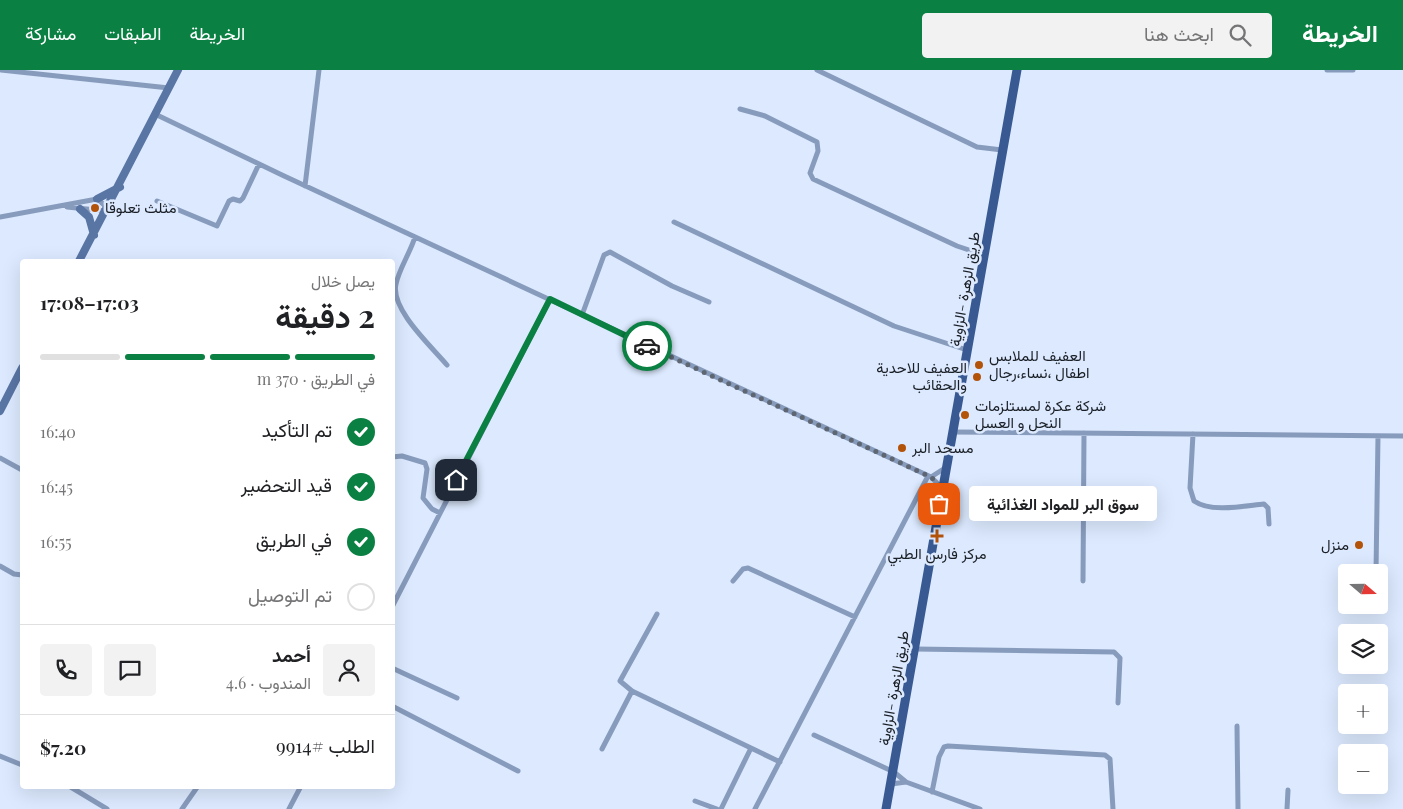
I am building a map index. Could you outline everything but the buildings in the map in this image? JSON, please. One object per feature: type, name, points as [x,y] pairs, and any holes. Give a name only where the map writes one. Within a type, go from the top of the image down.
[{"type":"main road","name":"طريق الزهرة -الزاوية","points":[[886,809],[1017,70]]},
{"type":"street","points":[[1,70],[56,73],[169,88]]},
{"type":"street","points":[[80,259],[120,187],[178,70]]},
{"type":"street","points":[[305,186],[319,70]]},
{"type":"street","points":[[817,70],[977,147],[986,150],[1002,150]]},
{"type":"street","points":[[1327,70],[1353,70]]},
{"type":"street","points":[[740,109],[765,116],[817,142],[818,151],[810,172],[813,179],[956,246],[984,255]]},
{"type":"street","points":[[157,114],[258,164],[930,476],[942,488]]},
{"type":"street","points":[[157,201],[217,226],[229,201],[233,199],[240,201],[243,198],[258,164]]},
{"type":"street","points":[[0,217],[97,199],[120,187]]},
{"type":"street","points":[[97,199],[107,209]]},
{"type":"street","points":[[64,206],[80,209],[107,209]]},
{"type":"street","points":[[80,209],[89,217],[94,235]]},
{"type":"street","points":[[674,222],[894,326],[967,350]]},
{"type":"street","points":[[415,237],[395,286],[397,300],[405,315],[447,364]]},
{"type":"street","points":[[582,315],[604,256],[610,252],[672,286],[709,302]]},
{"type":"street","points":[[395,601],[550,299]]},
{"type":"street","points":[[0,411],[20,372]]},
{"type":"street","points":[[953,432],[1403,436]]},
{"type":"street","points":[[1083,581],[1084,433]]},
{"type":"street","points":[[1193,434],[1190,488],[1194,501],[1213,506],[1264,504],[1268,508],[1269,524]]},
{"type":"street","points":[[1376,564],[1378,436]]},
{"type":"street","points":[[395,457],[402,456],[425,463],[427,469],[423,498],[432,509],[440,513]]},
{"type":"street","points":[[0,458],[20,469]]},
{"type":"street","points":[[763,809],[756,807],[930,476],[946,468]]},
{"type":"street","points":[[0,566],[14,574],[20,575]]},
{"type":"street","points":[[733,581],[743,569],[748,568],[855,617]]},
{"type":"street","points":[[657,614],[620,681],[632,690],[780,762]]},
{"type":"street","points":[[915,650],[1114,652],[1120,658],[1118,702]]},
{"type":"street","points":[[395,669],[457,698]]},
{"type":"street","points":[[602,749],[632,690]]},
{"type":"street","points":[[395,708],[518,771]]},
{"type":"street","points":[[1238,726],[1238,809]]},
{"type":"street","points":[[814,735],[894,772],[906,782],[980,809]]},
{"type":"street","points":[[932,792],[939,757],[944,747],[948,746],[1105,755],[1110,759],[1113,809]]},
{"type":"street","points":[[721,809],[751,748]]},
{"type":"street","points":[[0,756],[20,764]]},
{"type":"street","points":[[891,784],[906,782]]},
{"type":"street","points":[[74,789],[108,809]]},
{"type":"street","points":[[182,809],[196,789]]},
{"type":"street","points":[[289,809],[299,789]]},
{"type":"street","points":[[1287,809],[1288,790]]},
{"type":"street","points":[[695,801],[717,809]]},
{"type":"way so far","points":[[647,346],[931,477],[942,488],[939,504]]},
{"type":"place","name":"مثلث تعلوقا","points":[[95,208]]},
{"type":"place","name":"العفيف للملابس اطفال ،نساء،رجال","points":[[979,365]]},
{"type":"place","name":"العفيف للاحدية والحقائب","points":[[977,377]]},
{"type":"place","name":"شركة عكرة لمستلزمات النحل و العسل","points":[[965,415]]},
{"type":"place","name":"مسحد البر","points":[[902,448]]},
{"type":"place","name":"سوق البر للمواد الغذائية","points":[[939,504]]},
{"type":"place","name":"مركز فارس الطبي","points":[[937,536]]},
{"type":"place","name":"منزل","points":[[1359,545]]},
{"type":"route","points":[[456,480],[550,299],[647,346]]}]
